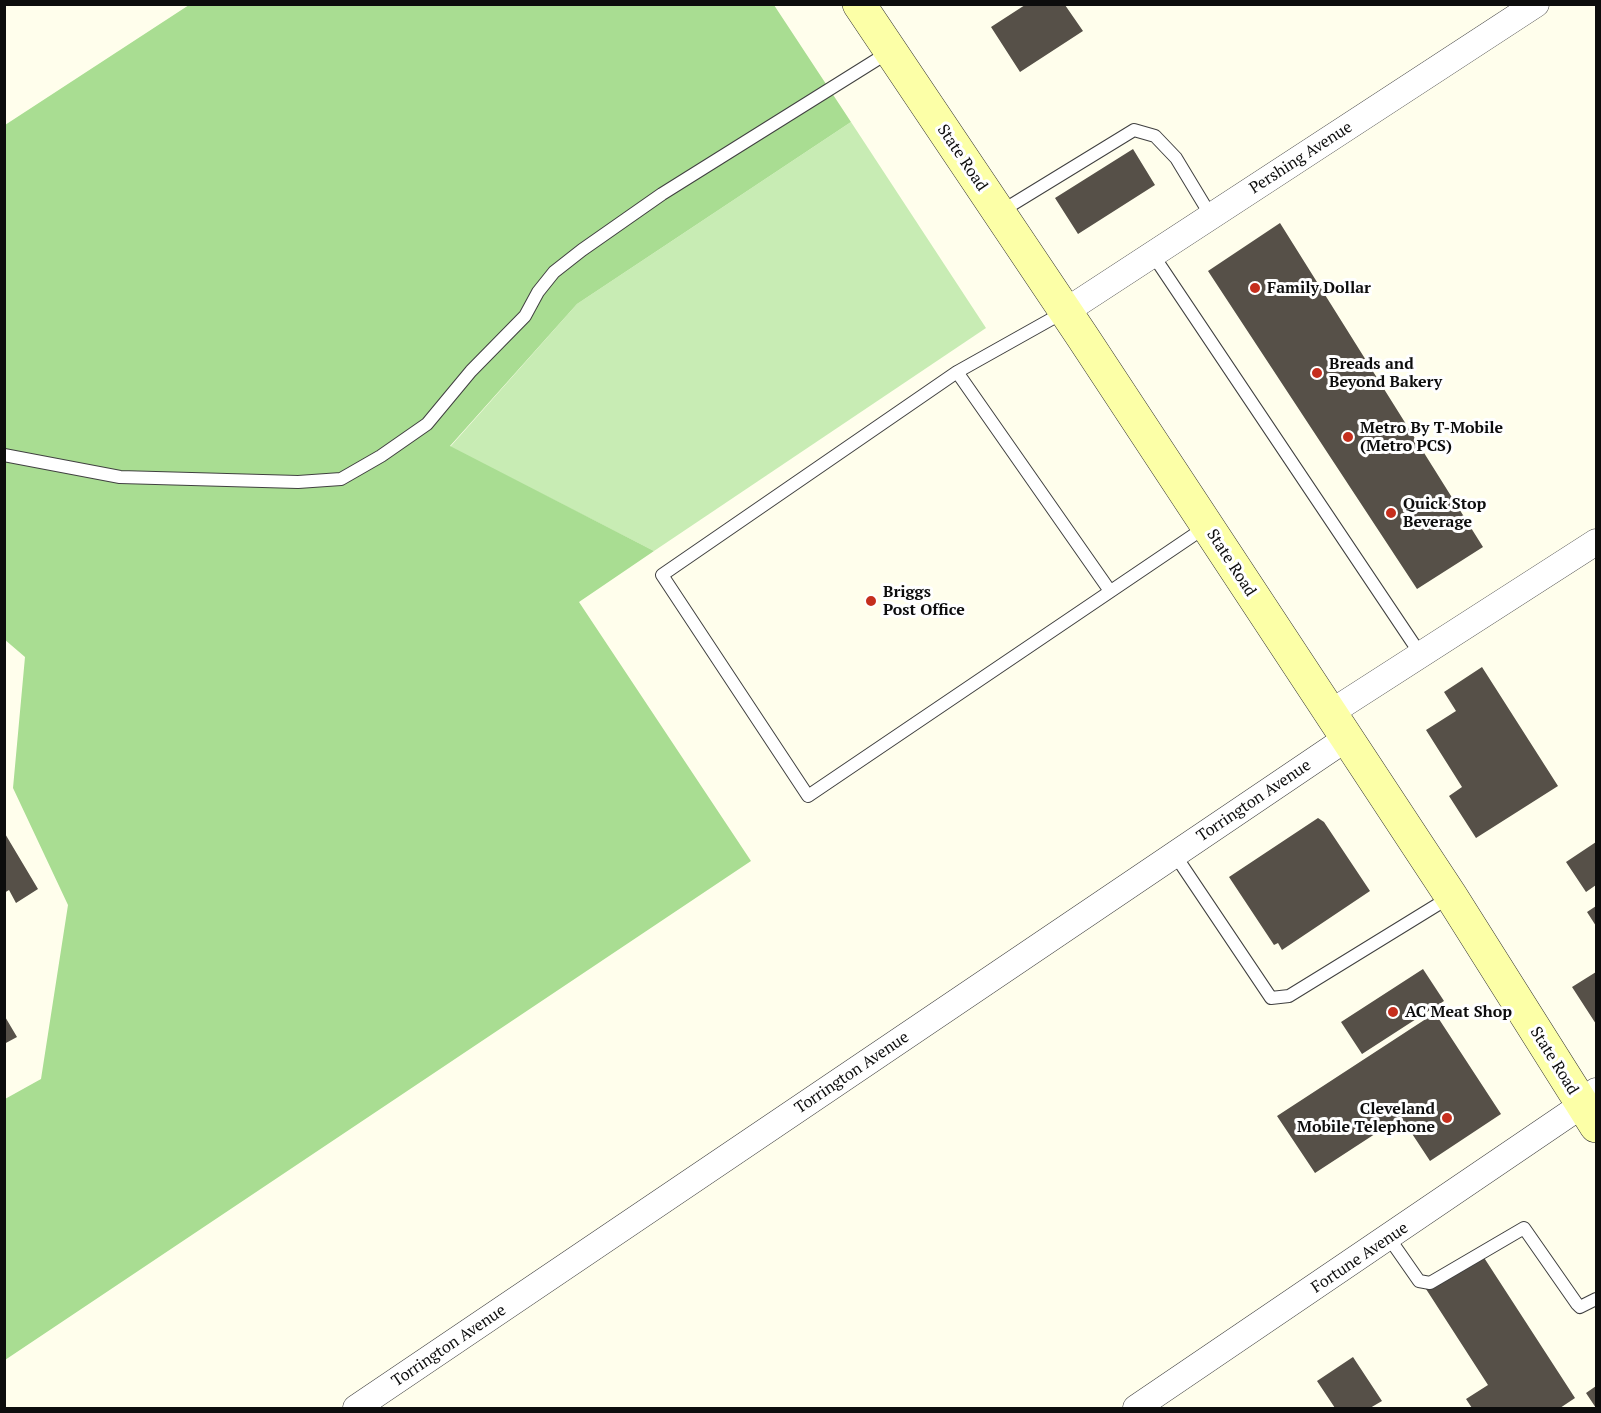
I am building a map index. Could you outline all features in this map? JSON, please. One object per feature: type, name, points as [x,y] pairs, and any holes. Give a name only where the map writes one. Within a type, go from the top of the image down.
[{"type":"main road","name":"State Road","points":[[859,4],[1065,311],[1592,1108]]},
{"type":"street","name":"Pershing Avenue","points":[[1065,311],[1536,4]]},
{"type":"street","name":"Torrington Avenue","points":[[356,1408],[1175,855],[1339,726],[1421,655],[1596,542]]},
{"type":"street","name":"Fortune Avenue","points":[[1136,1408],[1389,1238],[1592,1108]]},
{"type":"lane","points":[[4,455],[120,477],[297,482],[341,479],[381,456],[427,424],[471,371],[525,316],[538,292],[563,264],[662,194],[890,51]]},
{"type":"lane","points":[[999,213],[1134,130],[1155,136],[1176,158],[1211,216]]},
{"type":"lane","points":[[1153,255],[1421,655]]},
{"type":"lane","points":[[1065,311],[957,372],[662,575],[808,796],[1207,526]]},
{"type":"lane","points":[[957,372],[1110,591]]},
{"type":"lane","points":[[1175,855],[1258,982],[1271,998],[1289,996],[1451,896]]},
{"type":"lane","points":[[1389,1238],[1419,1281],[1430,1283],[1524,1228],[1580,1307],[1596,1299]]},
{"type":"green space","points":[[189,5],[774,5],[851,122],[577,304],[450,446],[654,551],[579,602],[751,861],[5,1360],[5,1099],[41,1079],[68,905],[13,788],[25,657],[4,639],[5,125]]},
{"type":"green space","points":[[851,122],[986,328],[654,551],[450,447],[577,304]]},
{"type":"building","points":[[1025,5],[1065,5],[1083,31],[1020,72],[991,27]]},
{"type":"building","points":[[1133,149],[1155,185],[1078,234],[1055,198]]},
{"type":"building","points":[[1280,223],[1483,547],[1417,589],[1208,271]]},
{"type":"building","points":[[1482,667],[1558,786],[1476,838],[1449,796],[1462,787],[1426,730],[1456,711],[1444,692]]},
{"type":"building","points":[[1318,818],[1324,822],[1370,891],[1282,950],[1278,943],[1274,945],[1229,877]]},
{"type":"building","points":[[4,832],[38,889],[16,903],[9,890],[4,893]]},
{"type":"building","points":[[1596,842],[1596,885],[1586,892],[1566,862]]},
{"type":"building","points":[[1596,906],[1596,926],[1587,912]]},
{"type":"building","name":"AC Meat Shop","points":[[1423,969],[1444,1001],[1362,1054],[1341,1022]]},
{"type":"building","points":[[1596,972],[1596,1024],[1572,987]]},
{"type":"building","points":[[1435,1013],[1501,1114],[1430,1161],[1401,1117],[1315,1173],[1277,1116]]},
{"type":"building","points":[[4,1015],[17,1037],[4,1044]]},
{"type":"building","points":[[1481,1253],[1575,1398],[1560,1408],[1472,1408],[1466,1399],[1488,1385],[1426,1289]]},
{"type":"building","points":[[1353,1357],[1382,1401],[1370,1408],[1335,1408],[1317,1381]]},
{"type":"building","points":[[1596,1386],[1596,1408],[1586,1393]]},
{"type":"place","name":"Family Dollar","points":[[1255,288]]},
{"type":"place","name":"Breads and Beyond Bakery","points":[[1317,373]]},
{"type":"place","name":"Metro By T-Mobile (Metro PCS)","points":[[1348,437]]},
{"type":"place","name":"Quick Stop Beverage","points":[[1391,513]]},
{"type":"place","name":"Briggs Post Office","points":[[871,601]]},
{"type":"place","name":"AC Meat Shop","points":[[1393,1012]]},
{"type":"place","name":"Cleveland Mobile Telephone","points":[[1447,1118]]}]
